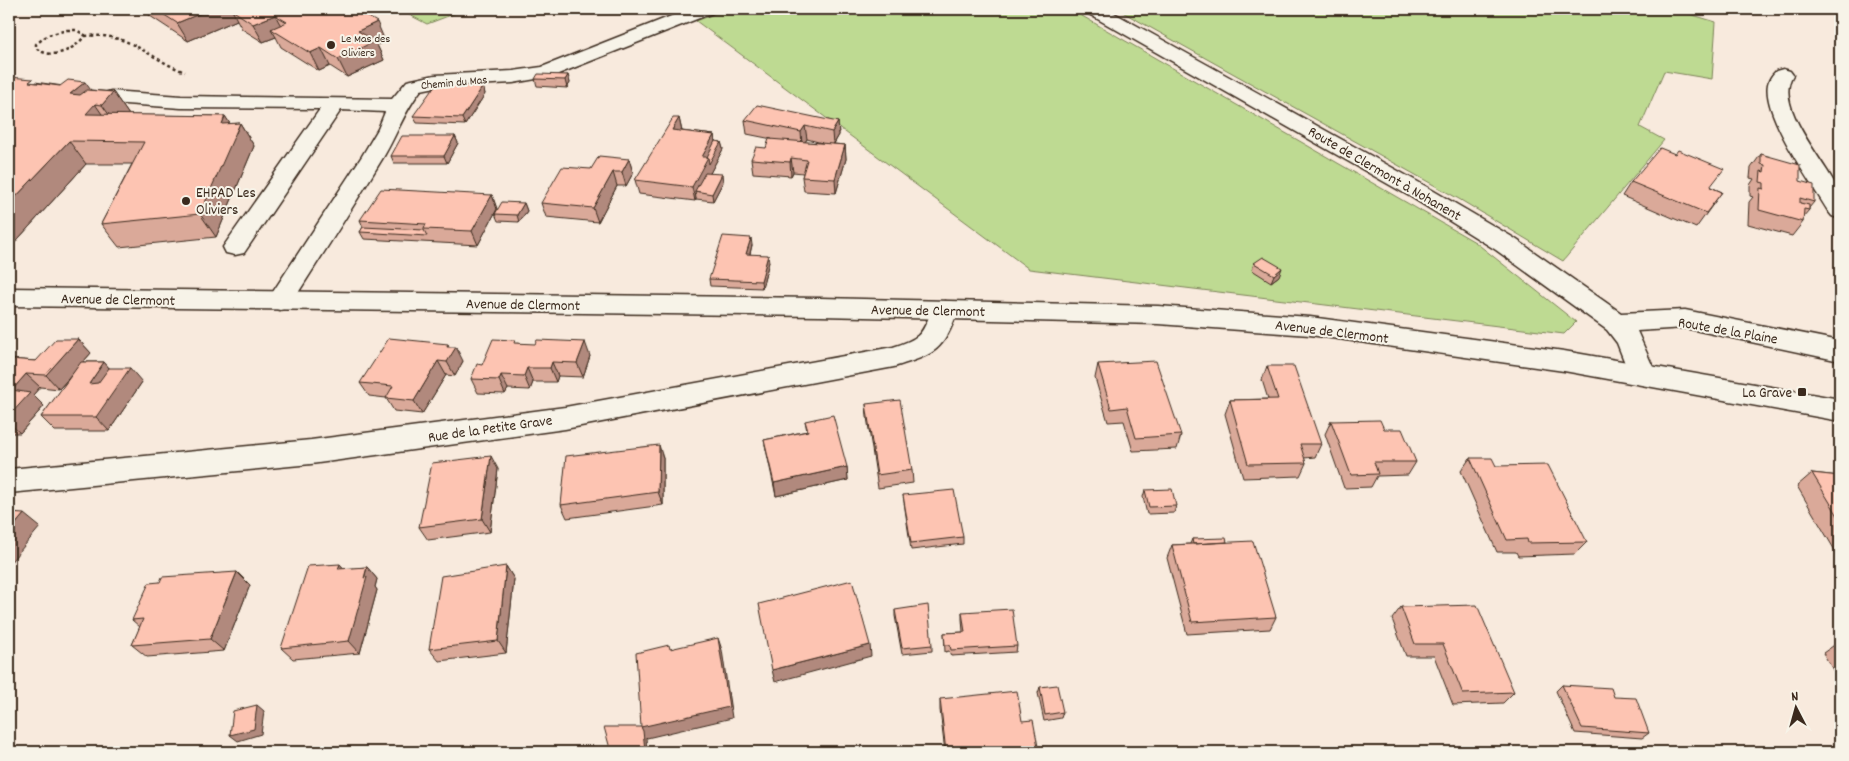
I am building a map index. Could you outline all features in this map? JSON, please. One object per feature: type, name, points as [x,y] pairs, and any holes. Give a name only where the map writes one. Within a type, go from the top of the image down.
[{"type":"street","name":"Chemin du Mas","points":[[280,300],[389,130],[398,105],[414,85],[435,81],[512,77],[546,72],[705,9]]},
{"type":"street","name":"Route de Clermont à Nohanent","points":[[1094,9],[1411,187],[1505,244],[1616,323],[1629,340],[1642,374]]},
{"type":"street","points":[[1782,75],[1777,83],[1779,98],[1786,118],[1840,211]]},
{"type":"street","points":[[111,97],[181,102],[398,105]]},
{"type":"street","points":[[235,247],[335,103]]},
{"type":"street","name":"Avenue de Clermont","points":[[9,297],[945,310],[1158,315],[1310,326],[1564,361],[1840,410]]},
{"type":"street","name":"Rue de la Petite Grave","points":[[9,481],[311,452],[565,418],[894,357],[923,347],[935,337],[945,310]]},
{"type":"street","name":"Route de la Plaine","points":[[1616,323],[1684,319],[1840,351]]},
{"type":"path","points":[[85,36],[80,44],[63,51],[44,53],[38,52],[36,48],[36,44],[41,40],[57,32],[76,30],[82,32],[85,36],[111,37],[135,44],[160,61],[191,74]]},
{"type":"green space","points":[[398,9],[467,9],[427,24]]},
{"type":"green space","points":[[727,9],[1070,9],[1475,242],[1576,322],[1564,334],[1029,269],[696,21]]},
{"type":"green space","points":[[1117,9],[1673,9],[1716,22],[1712,79],[1664,71],[1640,127],[1664,140],[1563,261],[1459,199]]},
{"type":"building","points":[[155,9],[211,9],[177,23]]},
{"type":"building","points":[[354,9],[377,22],[358,31],[375,41],[338,59],[321,48],[310,53],[271,29],[287,22],[275,15],[253,24],[232,10]]},
{"type":"building","points":[[538,74],[568,75],[565,80],[535,79]]},
{"type":"building","points":[[9,77],[33,79],[29,82],[60,86],[68,80],[85,82],[70,94],[80,95],[87,90],[113,92],[102,105],[95,104],[86,114],[225,116],[222,124],[240,123],[200,214],[101,224],[144,142],[69,141],[9,204]]},
{"type":"building","points":[[436,84],[483,86],[462,118],[413,116]]},
{"type":"building","points":[[757,105],[838,122],[832,132],[805,126],[801,132],[745,120]]},
{"type":"building","points":[[673,118],[679,118],[672,130],[714,135],[702,157],[708,157],[692,187],[635,180]]},
{"type":"building","points":[[402,136],[455,136],[444,156],[391,156]]},
{"type":"building","points":[[769,139],[845,145],[835,179],[802,177],[807,160],[791,158],[790,162],[751,159],[756,147],[766,148]]},
{"type":"building","points":[[715,141],[721,142],[709,164],[707,157]]},
{"type":"building","points":[[1660,148],[1675,154],[1678,150],[1724,169],[1710,187],[1722,192],[1706,213],[1631,182]]},
{"type":"building","points":[[1761,154],[1800,165],[1800,181],[1814,185],[1814,202],[1800,198],[1800,203],[1809,205],[1809,210],[1804,209],[1803,222],[1759,210],[1760,188],[1764,189],[1764,183],[1760,182],[1761,171],[1764,172],[1765,165],[1761,164]]},
{"type":"building","points":[[599,156],[629,159],[622,172],[613,172],[593,208],[541,203],[562,167],[591,169]]},
{"type":"building","points":[[705,173],[722,174],[712,194],[695,191]]},
{"type":"building","points":[[381,189],[492,195],[472,231],[424,229],[426,224],[360,220]]},
{"type":"building","points":[[502,202],[524,203],[517,215],[495,214]]},
{"type":"building","points":[[363,227],[424,230],[427,236],[360,232]]},
{"type":"building","points":[[723,236],[751,238],[746,254],[768,255],[761,281],[709,279]]},
{"type":"building","points":[[1263,257],[1282,268],[1274,275],[1254,263]]},
{"type":"building","points":[[389,338],[448,344],[447,347],[456,347],[447,362],[438,361],[414,401],[386,398],[393,386],[360,383]]},
{"type":"building","points":[[56,339],[78,339],[46,375],[26,374],[12,390],[30,393],[9,416],[9,359],[36,361]]},
{"type":"building","points":[[493,339],[515,340],[514,343],[535,344],[537,340],[585,342],[577,363],[552,362],[550,368],[527,368],[524,376],[501,375],[499,380],[471,379],[477,364],[482,365]]},
{"type":"building","points":[[1156,361],[1181,435],[1136,438],[1127,407],[1111,409],[1098,364]]},
{"type":"building","points":[[81,362],[104,362],[89,384],[98,383],[109,368],[130,368],[96,417],[41,417]]},
{"type":"building","points":[[1267,366],[1294,366],[1321,444],[1300,444],[1306,463],[1248,464],[1230,400],[1278,399]]},
{"type":"building","points":[[900,400],[912,470],[877,475],[866,404]]},
{"type":"building","points":[[833,415],[847,467],[774,483],[764,440],[808,431],[805,421]]},
{"type":"building","points":[[1380,420],[1384,429],[1402,429],[1416,462],[1374,462],[1378,474],[1351,475],[1331,421]]},
{"type":"building","points":[[659,445],[658,492],[561,505],[566,456]]},
{"type":"building","points":[[491,456],[482,519],[419,527],[432,463]]},
{"type":"building","points":[[1470,458],[1492,458],[1496,466],[1548,465],[1587,542],[1528,543],[1527,539],[1507,540]]},
{"type":"building","points":[[1812,473],[1840,476],[1840,519]]},
{"type":"building","points":[[1172,489],[1176,506],[1149,507],[1145,490]]},
{"type":"building","points":[[954,490],[963,537],[911,543],[903,495]]},
{"type":"building","points":[[9,513],[24,514],[9,532]]},
{"type":"building","points":[[1226,538],[1227,542],[1193,544],[1192,539]]},
{"type":"building","points":[[1253,541],[1276,617],[1192,622],[1172,545]]},
{"type":"building","points":[[340,564],[338,569],[367,567],[364,578],[367,577],[349,641],[281,648],[308,566]]},
{"type":"building","points":[[506,566],[498,641],[429,649],[441,576]]},
{"type":"building","points":[[237,572],[210,639],[132,645],[143,619],[132,620],[149,583],[160,582],[162,577]]},
{"type":"building","points":[[852,580],[870,645],[772,670],[759,604]]},
{"type":"building","points":[[928,605],[932,645],[902,648],[895,610]]},
{"type":"building","points":[[1477,605],[1514,692],[1463,694],[1443,644],[1415,644],[1401,607]]},
{"type":"building","points":[[1012,609],[1017,646],[951,650],[950,645],[945,645],[944,633],[965,632],[962,612]]},
{"type":"building","points":[[718,638],[729,707],[641,727],[636,653],[669,645],[670,649]]},
{"type":"building","points":[[1057,685],[1063,712],[1045,715],[1040,687]]},
{"type":"building","points":[[1562,685],[1611,688],[1614,697],[1636,698],[1649,733],[1582,728]]},
{"type":"building","points":[[1017,691],[1022,721],[1033,720],[1039,752],[946,752],[940,699]]},
{"type":"building","points":[[257,705],[254,729],[230,735],[233,711]]},
{"type":"building","points":[[604,727],[641,727],[645,750],[655,750],[655,752],[611,752]]},
{"type":"building","points":[[595,747],[595,752],[569,752]]},
{"type":"place","name":"Le Mas des Oliviers","points":[[331,45]]},
{"type":"place","name":"EHPAD Les Oliviers","points":[[186,201]]},
{"type":"place","name":"La Grave","points":[[1802,392]]}]
